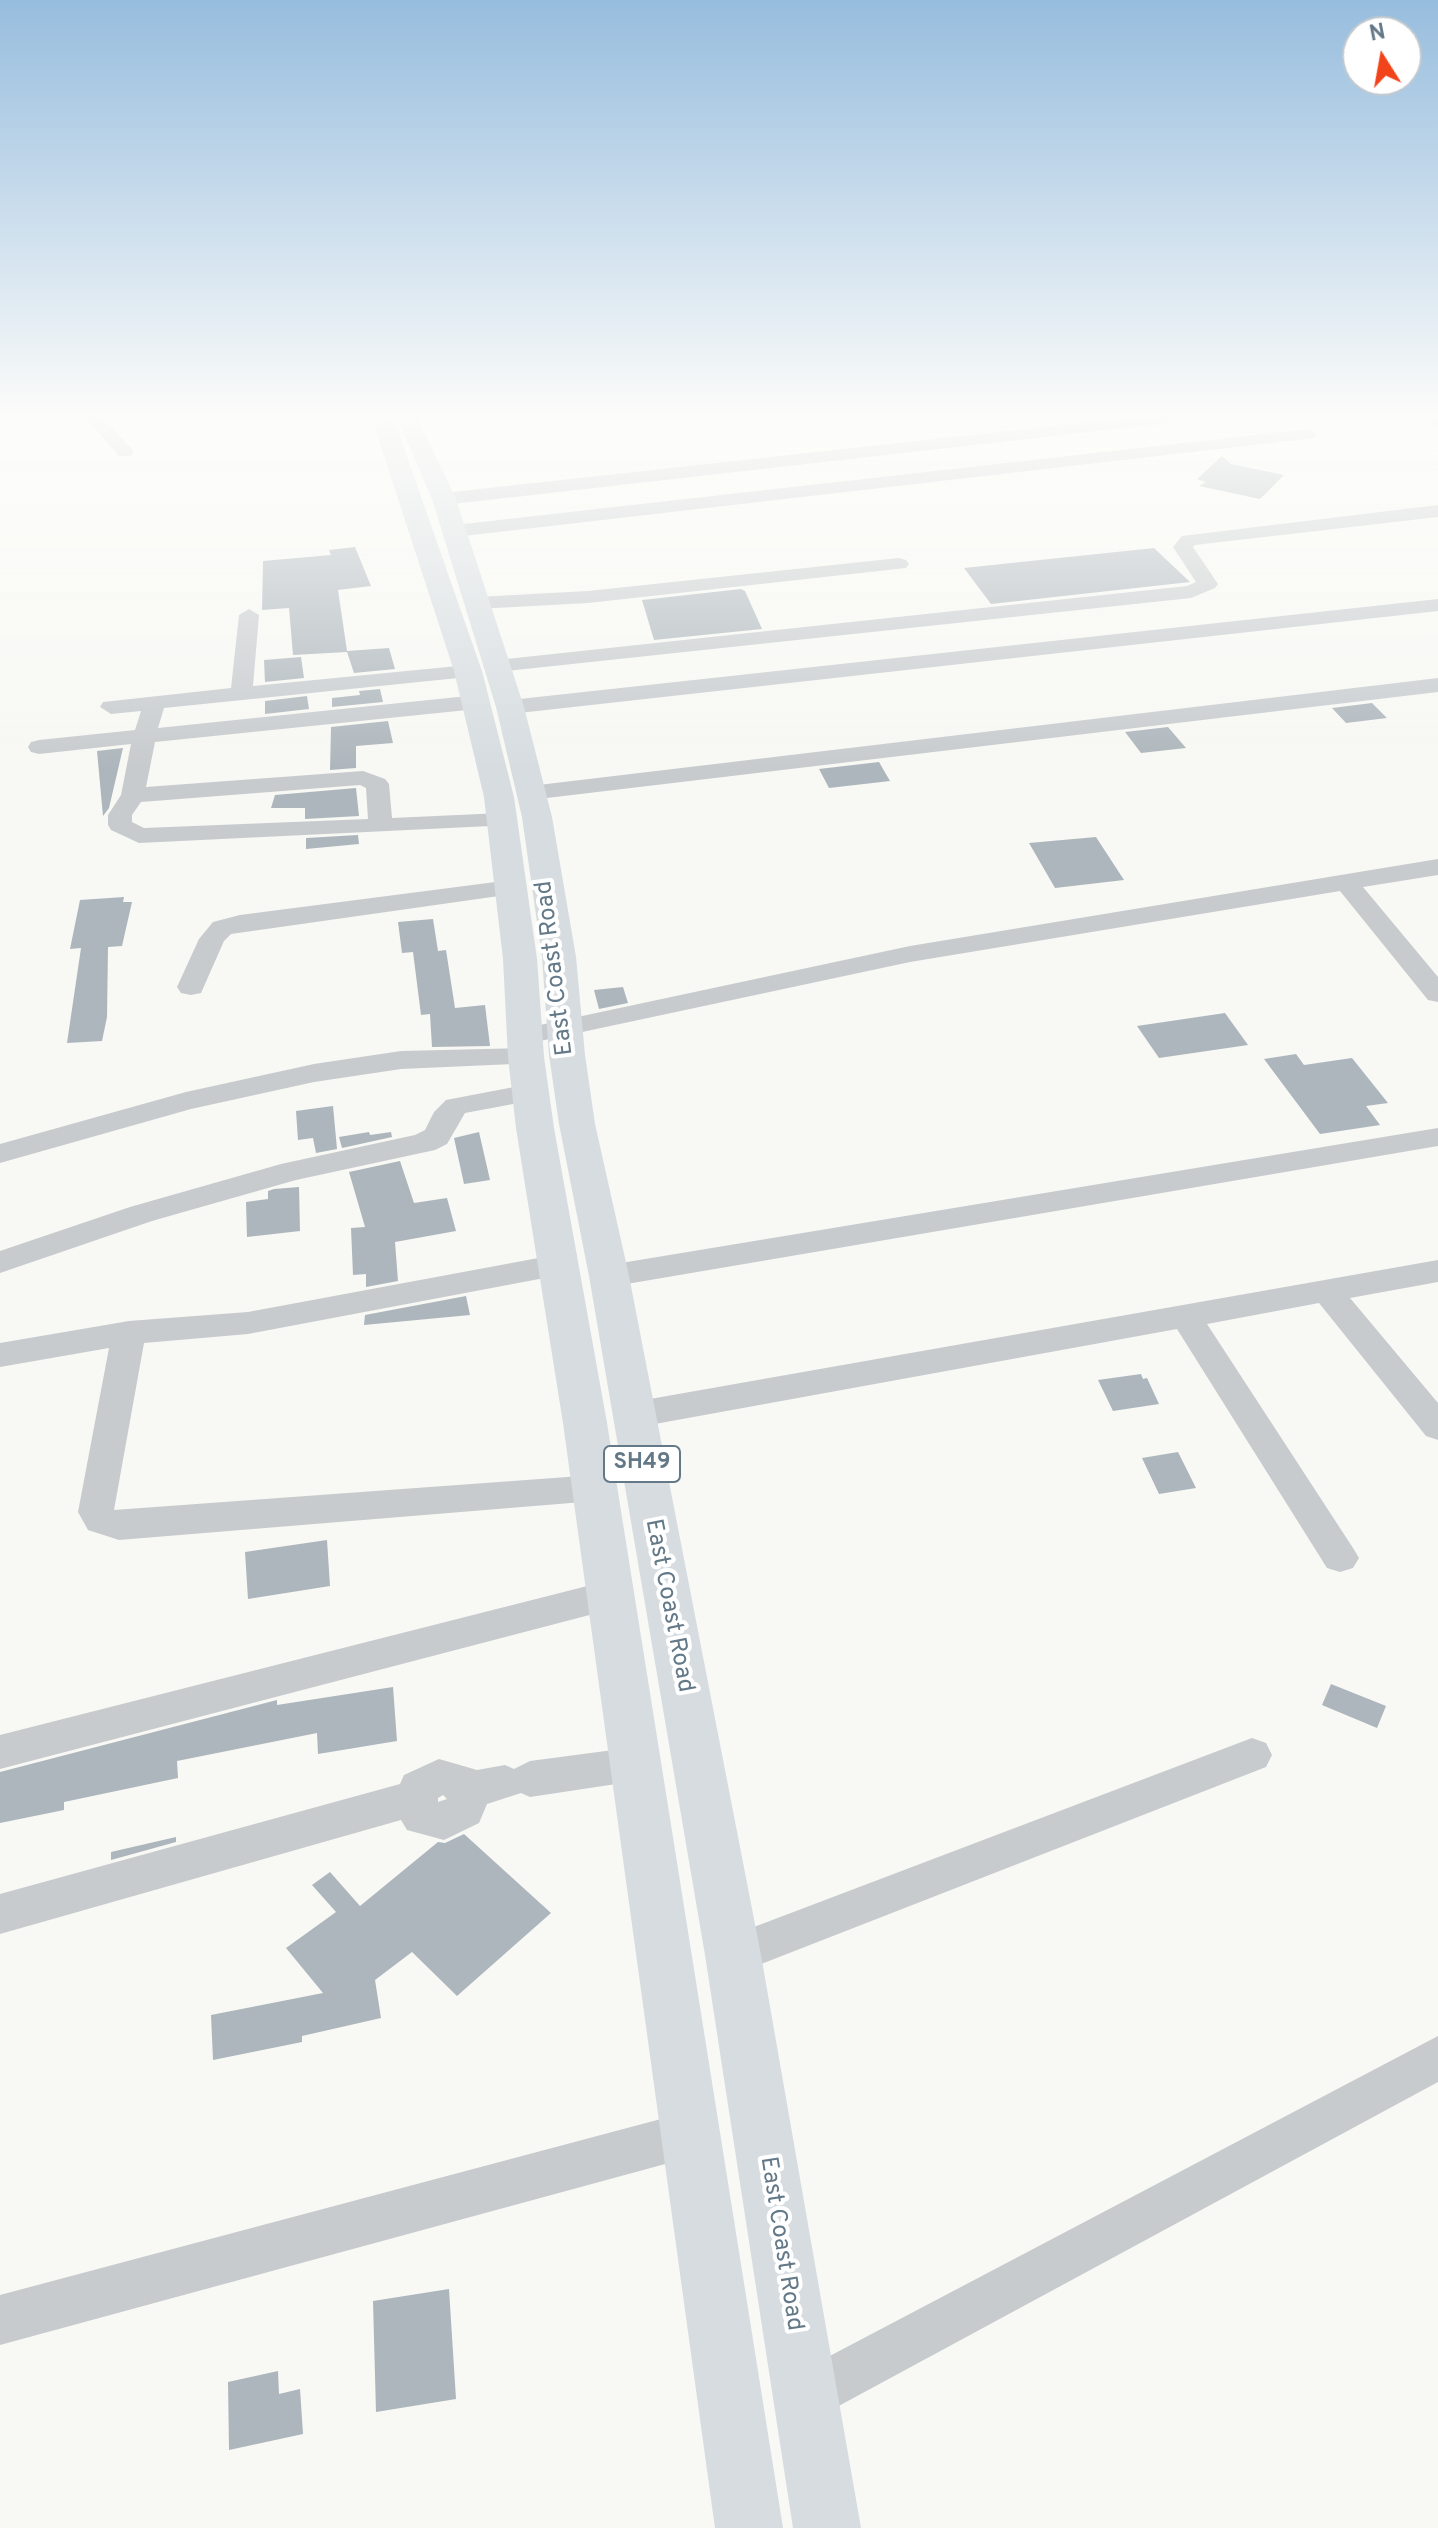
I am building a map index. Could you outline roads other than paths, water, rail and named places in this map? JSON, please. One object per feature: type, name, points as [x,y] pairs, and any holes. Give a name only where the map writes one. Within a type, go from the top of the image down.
[{"type":"main road","name":"East Coast Road","points":[[429,533],[488,686]]},
{"type":"main road","name":"East Coast Road","points":[[455,533],[477,603],[488,686],[516,806],[559,957],[537,1054],[577,1124],[609,1276],[733,1955],[827,2528]]},
{"type":"main road","name":"East Coast Road","points":[[516,806],[511,888],[537,1054],[560,1265],[749,2528]]},
{"type":"street","points":[[39,747],[1191,592],[1208,584],[1183,547],[1189,540],[1249,533]]},
{"type":"street","points":[[477,603],[588,597],[899,564]]},
{"type":"street","points":[[111,707],[241,694],[488,686],[1438,605]]},
{"type":"street","points":[[241,694],[249,615]]},
{"type":"street","points":[[154,703],[138,760],[133,795],[120,815],[120,825],[139,836],[381,826],[1438,685]]},
{"type":"street","points":[[133,795],[363,778],[377,784],[381,826]]},
{"type":"street","points":[[0,1154],[186,1101],[314,1073],[401,1060],[537,1054],[910,954],[1438,867]]},
{"type":"street","points":[[1346,882],[1438,994]]},
{"type":"street","points":[[191,987],[212,939],[222,928],[240,923],[511,888]]},
{"type":"street","points":[[0,1262],[141,1214],[277,1175],[424,1143],[436,1137],[449,1112],[456,1106],[537,1054]]},
{"type":"street","points":[[609,1276],[1438,1137]]},
{"type":"street","points":[[0,1355],[129,1333],[248,1323],[560,1265]]},
{"type":"street","points":[[633,1415],[1438,1271]]},
{"type":"street","points":[[1327,1291],[1438,1427]]},
{"type":"street","points":[[1184,1314],[1340,1558]]},
{"type":"street","points":[[129,1333],[96,1501],[96,1512],[101,1520],[119,1526],[595,1488]]},
{"type":"street","points":[[0,1752],[611,1595]]},
{"type":"street","points":[[733,1955],[1252,1755]]},
{"type":"street","points":[[0,1914],[415,1798],[416,1808],[422,1817],[444,1822],[501,1784],[636,1764]]},
{"type":"street","points":[[804,2397],[1438,2058]]},
{"type":"street","points":[[0,2320],[691,2134]]}]
